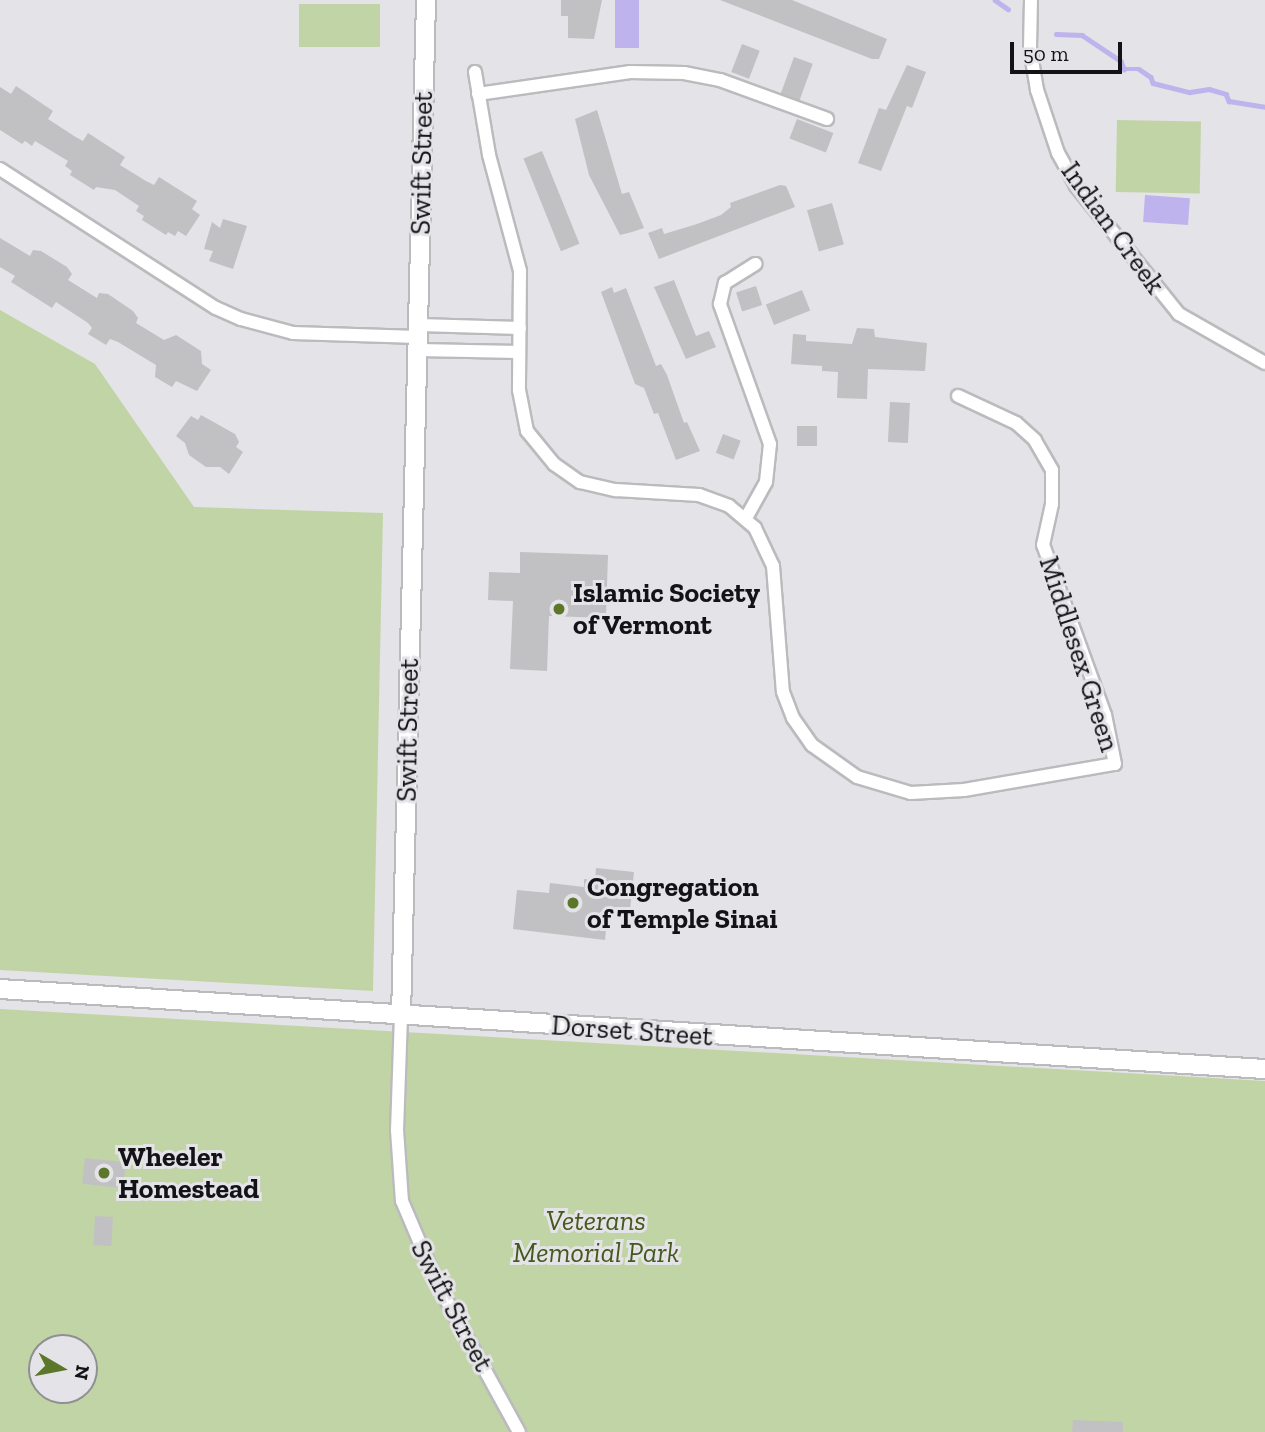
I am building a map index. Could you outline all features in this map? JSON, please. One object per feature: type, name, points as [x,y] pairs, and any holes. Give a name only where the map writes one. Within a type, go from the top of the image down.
[{"type":"street","name":"Swift Street","points":[[426,0],[397,1130],[402,1201],[438,1283],[519,1432]]},
{"type":"street","name":"Indian Creek","points":[[1031,0],[1030,48],[1037,90],[1058,153],[1076,186],[1179,314],[1265,363]]},
{"type":"street","points":[[475,72],[489,155],[517,251],[523,419],[543,452],[568,475],[596,487],[699,495],[746,518],[766,482],[770,444],[719,304],[725,283],[755,264]]},
{"type":"street","points":[[478,94],[630,72],[684,73],[720,80],[827,119]]},
{"type":"street","points":[[0,169],[241,319],[293,333],[418,338],[519,352]]},
{"type":"street","points":[[418,338],[520,328]]},
{"type":"street","name":"Middlesex Green","points":[[746,518],[764,539],[773,566],[780,677],[787,704],[812,746],[840,768],[873,784],[927,793],[1115,764],[1105,715],[1048,567],[1043,535],[1052,504],[1052,470],[1035,440],[1016,423],[958,396]]},
{"type":"street","name":"Dorset Street","points":[[0,989],[1265,1069]]},
{"type":"green space","points":[[299,4],[380,4],[380,47],[299,47]]},
{"type":"green space","points":[[1117,120],[1201,121],[1200,193],[1116,192]]},
{"type":"green space","points":[[0,310],[95,364],[194,507],[383,513],[373,991],[0,970]]},
{"type":"green space","name":"Veterans Memorial Park","points":[[0,1009],[1265,1081],[1265,1432],[0,1432]]},
{"type":"shaded area","points":[[615,0],[639,0],[639,48],[615,48]]},
{"type":"shaded area","points":[[1145,195],[1190,198],[1188,225],[1143,222]]},
{"type":"building","points":[[561,0],[602,0],[594,39],[568,38],[568,16],[561,16]]},
{"type":"building","points":[[720,0],[792,0],[887,39],[879,59],[872,59]]},
{"type":"building","points":[[742,44],[760,51],[749,79],[731,72]]},
{"type":"building","points":[[794,57],[813,64],[799,100],[781,94]]},
{"type":"building","points":[[907,65],[926,72],[912,108],[907,106],[881,171],[858,163],[879,108],[886,110]]},
{"type":"building","points":[[16,86],[53,111],[48,119],[74,136],[83,141],[88,133],[125,157],[120,165],[154,185],[159,177],[197,201],[192,209],[200,215],[186,236],[178,231],[175,236],[168,232],[166,235],[142,220],[144,216],[136,211],[139,206],[115,190],[96,187],[94,190],[70,175],[72,171],[65,166],[68,161],[35,141],[32,146],[25,141],[22,144],[0,130],[0,87],[11,94]]},
{"type":"building","points":[[597,110],[622,194],[629,192],[644,228],[620,235],[589,175],[575,119]]},
{"type":"building","points":[[797,119],[833,133],[826,153],[789,139]]},
{"type":"building","points":[[542,151],[579,244],[561,251],[523,158]]},
{"type":"building","points":[[780,185],[786,186],[795,207],[659,259],[648,233],[662,228],[664,234],[697,224],[721,215],[731,207],[730,203]]},
{"type":"building","points":[[832,203],[844,244],[819,252],[807,210]]},
{"type":"building","points":[[223,219],[247,226],[233,269],[209,261],[213,251],[204,249],[212,222],[220,228]]},
{"type":"building","points":[[0,238],[30,256],[33,250],[41,251],[67,267],[72,274],[68,280],[97,298],[99,293],[108,294],[133,311],[138,318],[136,323],[164,340],[176,335],[201,351],[202,364],[211,370],[197,391],[176,381],[172,387],[155,377],[156,365],[118,342],[110,339],[106,345],[88,334],[92,328],[88,323],[56,302],[52,308],[11,282],[15,276],[0,267]]},
{"type":"building","points":[[674,280],[696,336],[709,331],[716,347],[686,359],[654,287]]},
{"type":"building","points":[[756,286],[762,305],[742,312],[736,292]]},
{"type":"building","points":[[612,287],[614,293],[626,288],[656,366],[661,364],[667,375],[684,423],[687,422],[700,451],[676,460],[658,413],[654,414],[644,388],[635,384],[601,292]]},
{"type":"building","points":[[802,290],[810,310],[774,325],[766,305]]},
{"type":"building","points":[[857,328],[874,329],[875,337],[927,343],[925,371],[868,369],[867,399],[837,398],[838,372],[822,371],[822,366],[791,364],[793,334],[806,335],[806,341],[852,344]]},
{"type":"building","points":[[890,402],[910,403],[908,443],[888,442]]},
{"type":"building","points":[[201,415],[235,434],[239,442],[236,447],[243,452],[229,474],[220,467],[206,467],[189,455],[185,443],[176,436],[191,416],[198,420]]},
{"type":"building","points":[[797,426],[817,426],[817,446],[797,446]]},
{"type":"building","points":[[723,434],[741,441],[734,459],[716,453]]},
{"type":"building","name":"Islamic Society of Vermont","points":[[520,552],[608,555],[606,618],[549,616],[547,671],[510,669],[513,601],[488,600],[489,572],[520,573]]},
{"type":"building","name":"Congregation of Temple Sinai","points":[[596,868],[634,872],[630,910],[608,908],[605,940],[513,929],[517,890],[549,893],[550,883],[584,887],[584,879],[595,880]]},
{"type":"building","name":"Wheeler Homestead","points":[[85,1158],[126,1162],[123,1188],[82,1184]]},
{"type":"building","points":[[95,1216],[113,1217],[111,1246],[93,1245]]},
{"type":"building","points":[[1073,1420],[1123,1422],[1123,1432],[1072,1432]]},
{"type":"waterway","points":[[995,0],[1008,9]]},
{"type":"waterway","points":[[1056,34],[1082,35],[1121,61],[1124,69],[1139,69],[1151,77],[1153,83],[1190,92],[1209,89],[1226,94],[1229,101],[1265,107]]},
{"type":"place","name":"Islamic Society of Vermont","points":[[559,609]]},
{"type":"place","name":"Congregation of Temple Sinai","points":[[573,903]]},
{"type":"place","name":"Wheeler Homestead","points":[[104,1173]]}]
